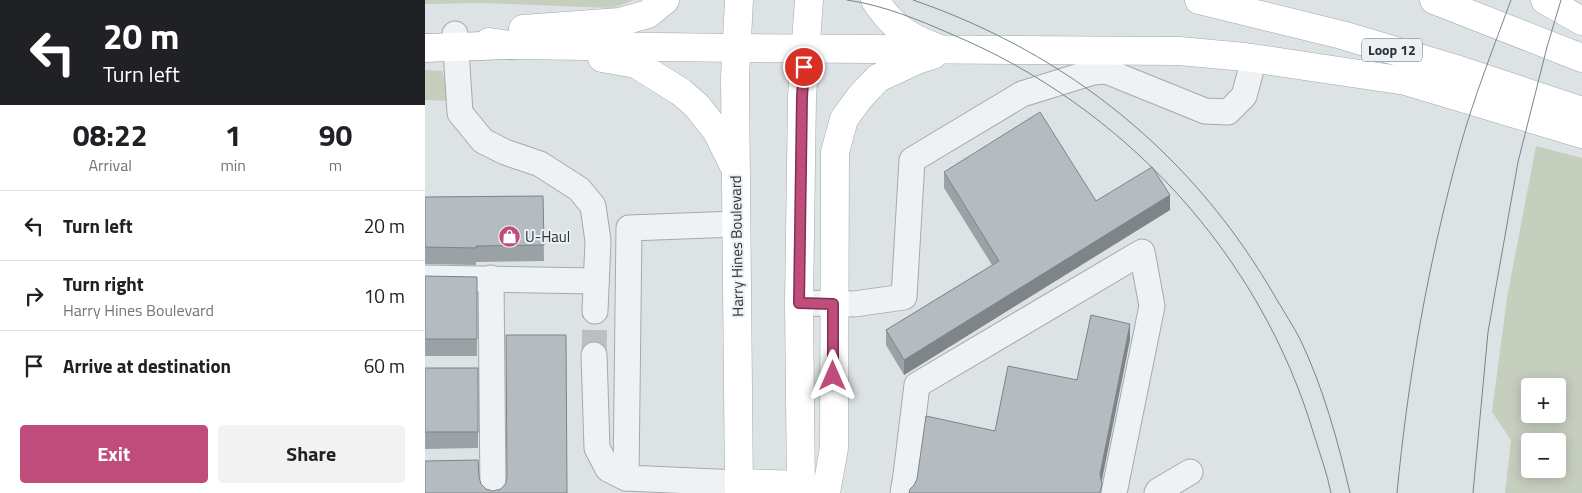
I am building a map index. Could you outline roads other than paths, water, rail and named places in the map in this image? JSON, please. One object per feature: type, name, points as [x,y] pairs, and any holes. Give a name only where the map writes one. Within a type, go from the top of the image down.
[{"type":"main road","points":[[441,40],[620,22],[648,14],[665,0]]},
{"type":"main road","name":"Harry Hines Boulevard","points":[[739,0],[735,48],[739,488]]},
{"type":"main road","points":[[739,488],[801,489],[799,303],[802,97],[809,0]]},
{"type":"main road","points":[[875,0],[893,24],[915,40],[946,49]]},
{"type":"main road","name":"Loop 12","points":[[1199,0],[1342,35],[1459,70],[1582,112]]},
{"type":"main road","points":[[1434,0],[1582,58]]},
{"type":"main road","points":[[1545,0],[1582,21]]},
{"type":"main road","points":[[441,40],[520,45],[806,49],[1179,50],[1406,81],[1582,134]]},
{"type":"main road","points":[[520,45],[636,64],[681,92],[697,106],[716,130],[736,171]]},
{"type":"main road","points":[[826,493],[834,448],[835,152],[844,119],[860,97],[879,78],[946,49]]},
{"type":"street","points":[[441,40],[460,113],[483,141],[505,152],[540,164],[579,189],[593,206],[598,240],[595,311]]},
{"type":"street","points":[[799,303],[854,304],[904,297],[912,160],[1022,94],[1093,72],[1105,71],[1205,111],[1228,112],[1244,96],[1254,59]]},
{"type":"street","points":[[626,478],[629,228],[737,224]]},
{"type":"street","points":[[903,493],[917,384],[1142,252],[1152,306],[1114,493]]},
{"type":"street","points":[[425,278],[596,281]]},
{"type":"street","points":[[491,278],[482,370],[483,462],[493,493]]},
{"type":"street","points":[[594,355],[597,448],[608,469],[626,478],[739,488]]},
{"type":"street","points":[[1157,493],[1190,472]]},
{"type":"tunnel","points":[[594,355],[595,311]]},
{"type":"tram line","points":[[847,0],[874,5],[914,18],[1014,65],[1073,102],[1128,145],[1177,194],[1221,248],[1259,307],[1290,369],[1314,435],[1331,493]]},
{"type":"tram line","points":[[913,0],[970,22],[1025,49],[1076,81],[1123,116],[1167,156],[1208,200],[1244,248],[1300,339],[1316,376],[1329,414],[1350,493]]},
{"type":"tram line","points":[[1397,493],[1407,405],[1429,275],[1465,128],[1511,0]]},
{"type":"tram line","points":[[1473,493],[1488,332],[1518,162],[1561,0]]},
{"type":"place","name":"U-Haul","points":[[509,237]]}]
